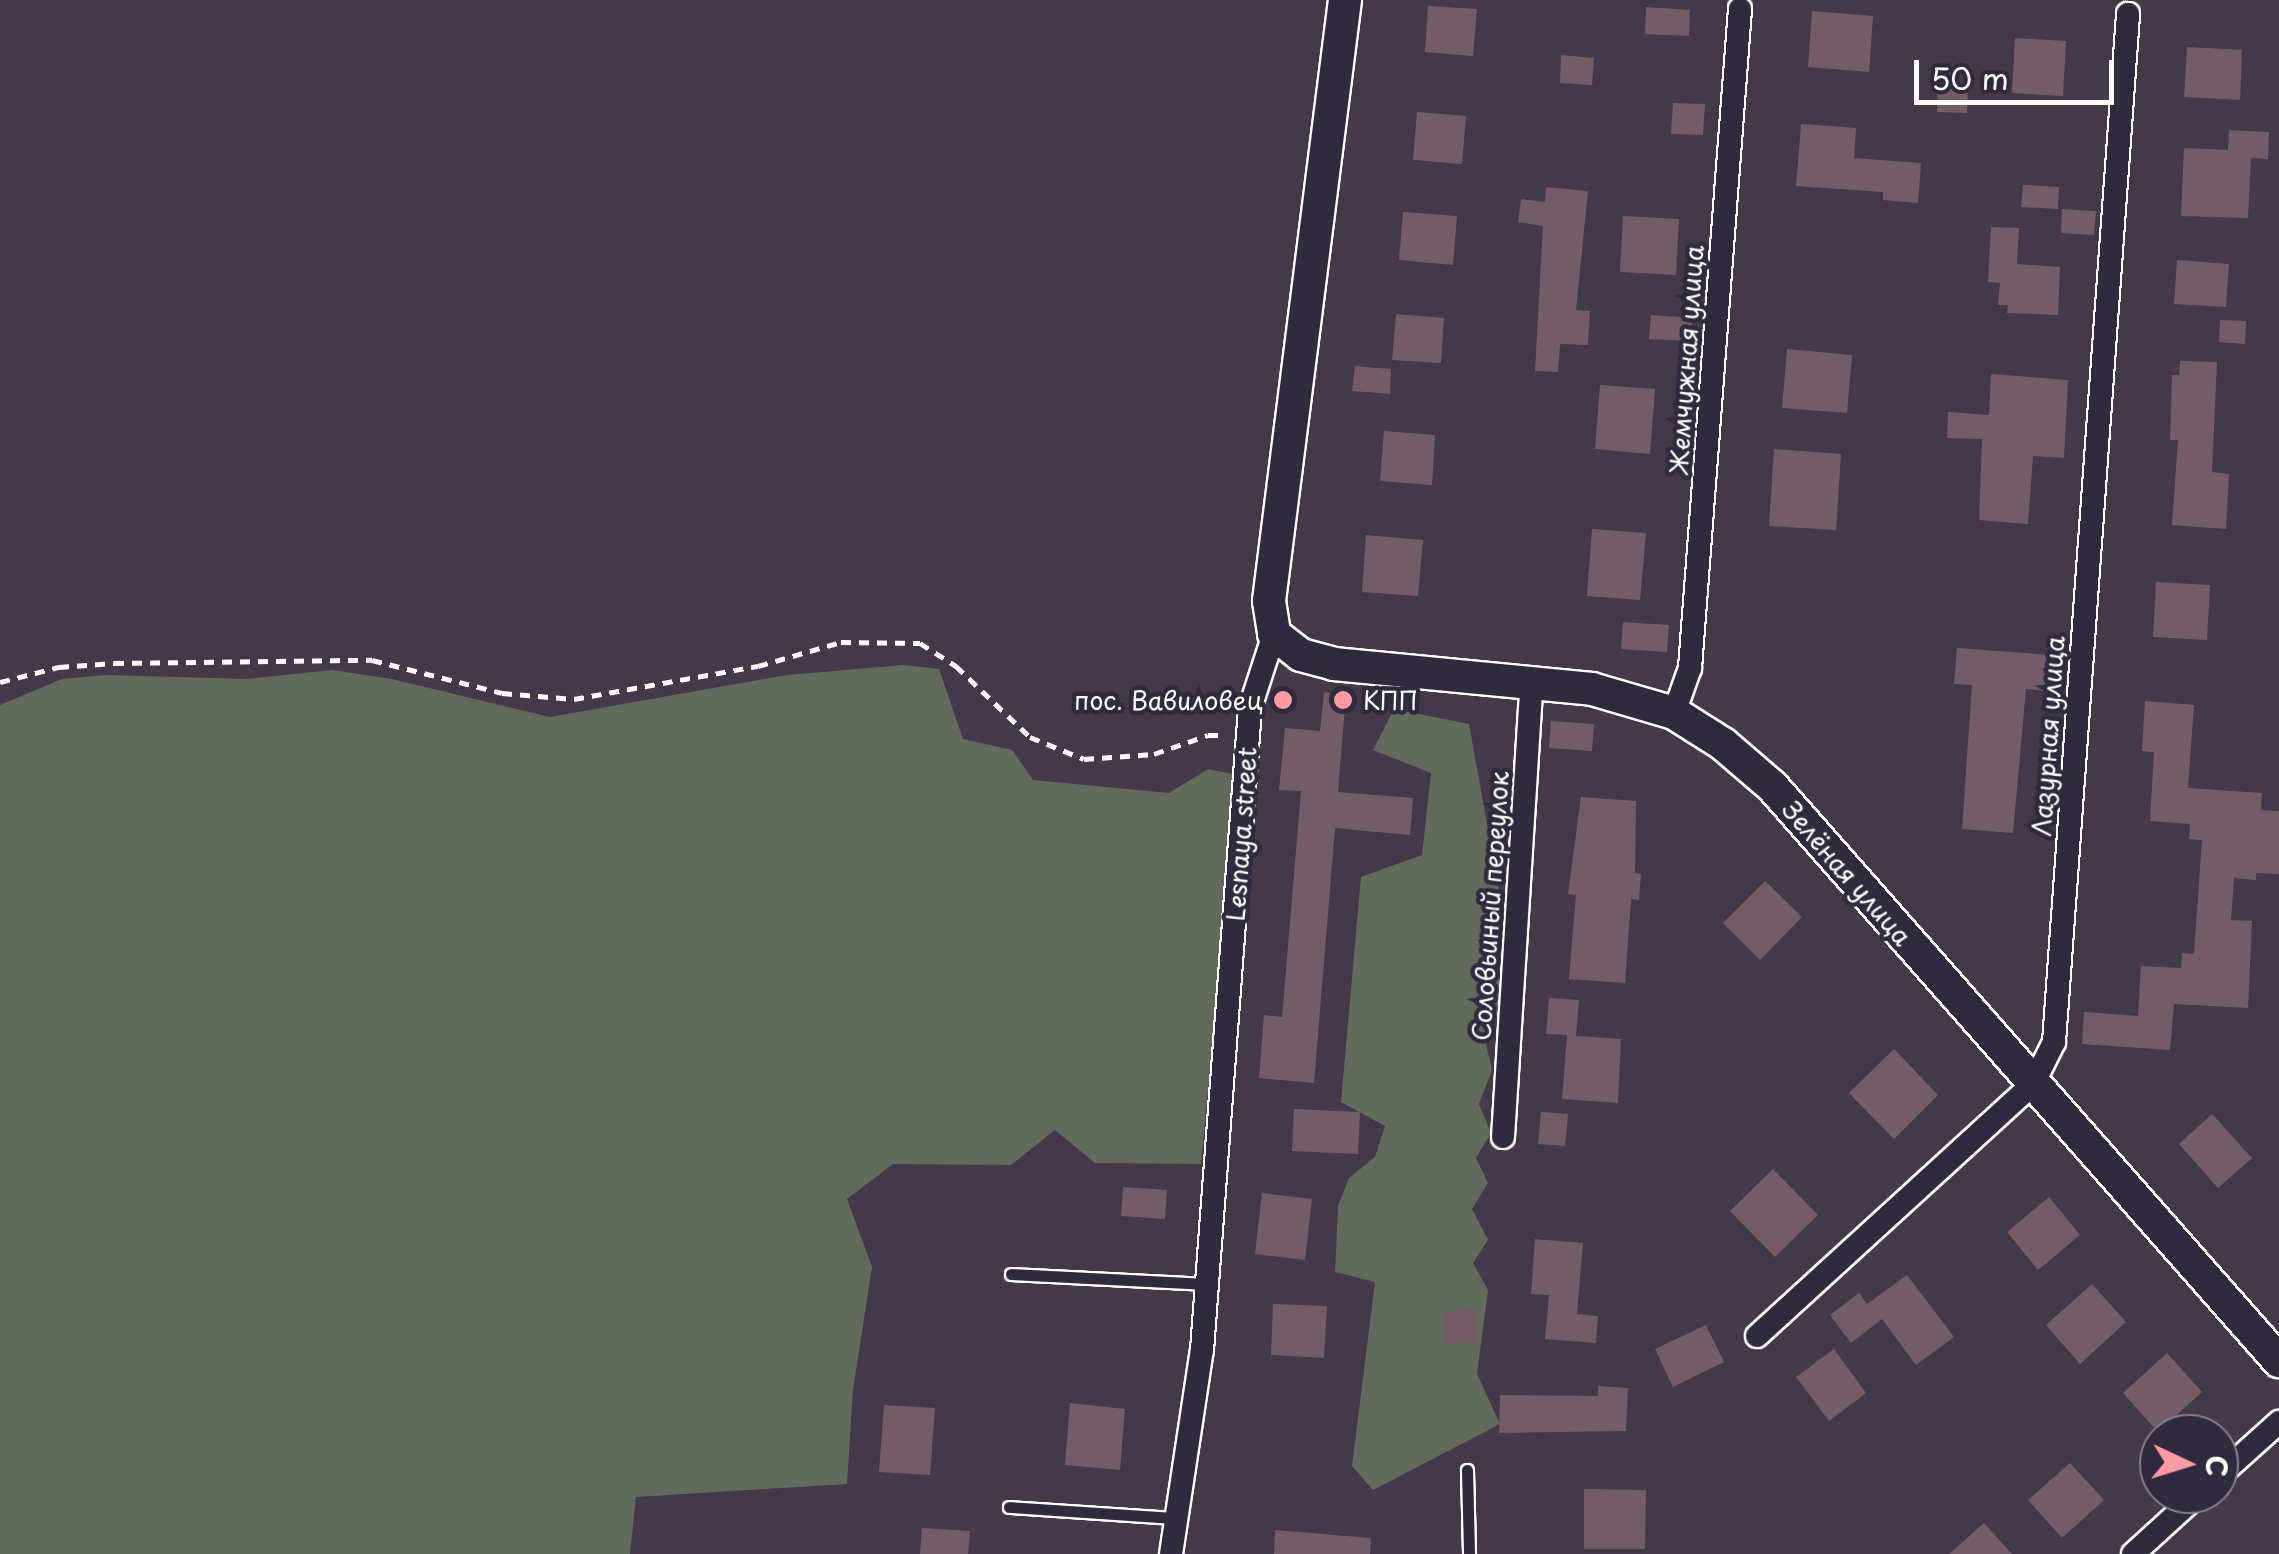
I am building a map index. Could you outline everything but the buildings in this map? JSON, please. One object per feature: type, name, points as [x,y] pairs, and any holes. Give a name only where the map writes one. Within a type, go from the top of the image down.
[{"type":"street","name":"Lesnaya street","points":[[1171,1554],[1202,1350],[1250,708],[1274,634],[1269,601],[1344,0]]},
{"type":"street","name":"Жемчужная улица","points":[[1674,713],[1690,668],[1740,9]]},
{"type":"street","name":"Лазурная улица","points":[[1757,1336],[2033,1084],[2054,1042],[2128,14]]},
{"type":"street","name":"Зелёная улица","points":[[1274,634],[1301,656],[1334,664],[1592,688],[1674,713],[1723,744],[1772,786],[2279,1361]]},
{"type":"street","name":"Соловьиный переулок","points":[[1503,1137],[1532,680]]},
{"type":"street","points":[[2239,1458],[2279,1422]]},
{"type":"street","points":[[2134,1554],[2178,1514]]},
{"type":"lane","points":[[1012,1274],[1207,1284]]},
{"type":"lane","points":[[1466,1470],[1468,1554]]},
{"type":"lane","points":[[1010,1507],[1176,1518]]},
{"type":"path","points":[[0,682],[59,666],[372,660],[502,693],[574,699],[758,666],[841,642],[920,642],[956,666],[1030,737],[1084,759],[1154,754],[1208,735],[1248,735]]},
{"type":"green space","points":[[904,665],[939,669],[963,739],[1012,750],[1033,780],[1169,793],[1208,769],[1238,775],[1201,1164],[1095,1163],[1055,1130],[1011,1165],[893,1164],[847,1199],[872,1267],[853,1390],[847,1484],[636,1497],[630,1554],[0,1554],[0,705],[62,679],[106,675],[248,679],[332,670],[392,679],[550,717],[787,675]]},
{"type":"green space","points":[[1394,709],[1469,724],[1501,901],[1495,956],[1502,1001],[1486,1044],[1492,1070],[1479,1104],[1491,1133],[1476,1158],[1488,1183],[1472,1209],[1488,1240],[1473,1263],[1488,1290],[1477,1374],[1500,1424],[1373,1490],[1352,1466],[1375,1282],[1335,1272],[1338,1206],[1349,1178],[1375,1157],[1385,1126],[1341,1102],[1361,877],[1422,855],[1431,773],[1373,750]]},
{"type":"place","name":"пос. Вавиловец","points":[[1283,700]]},
{"type":"place","name":"КПП","points":[[1343,700]]}]
